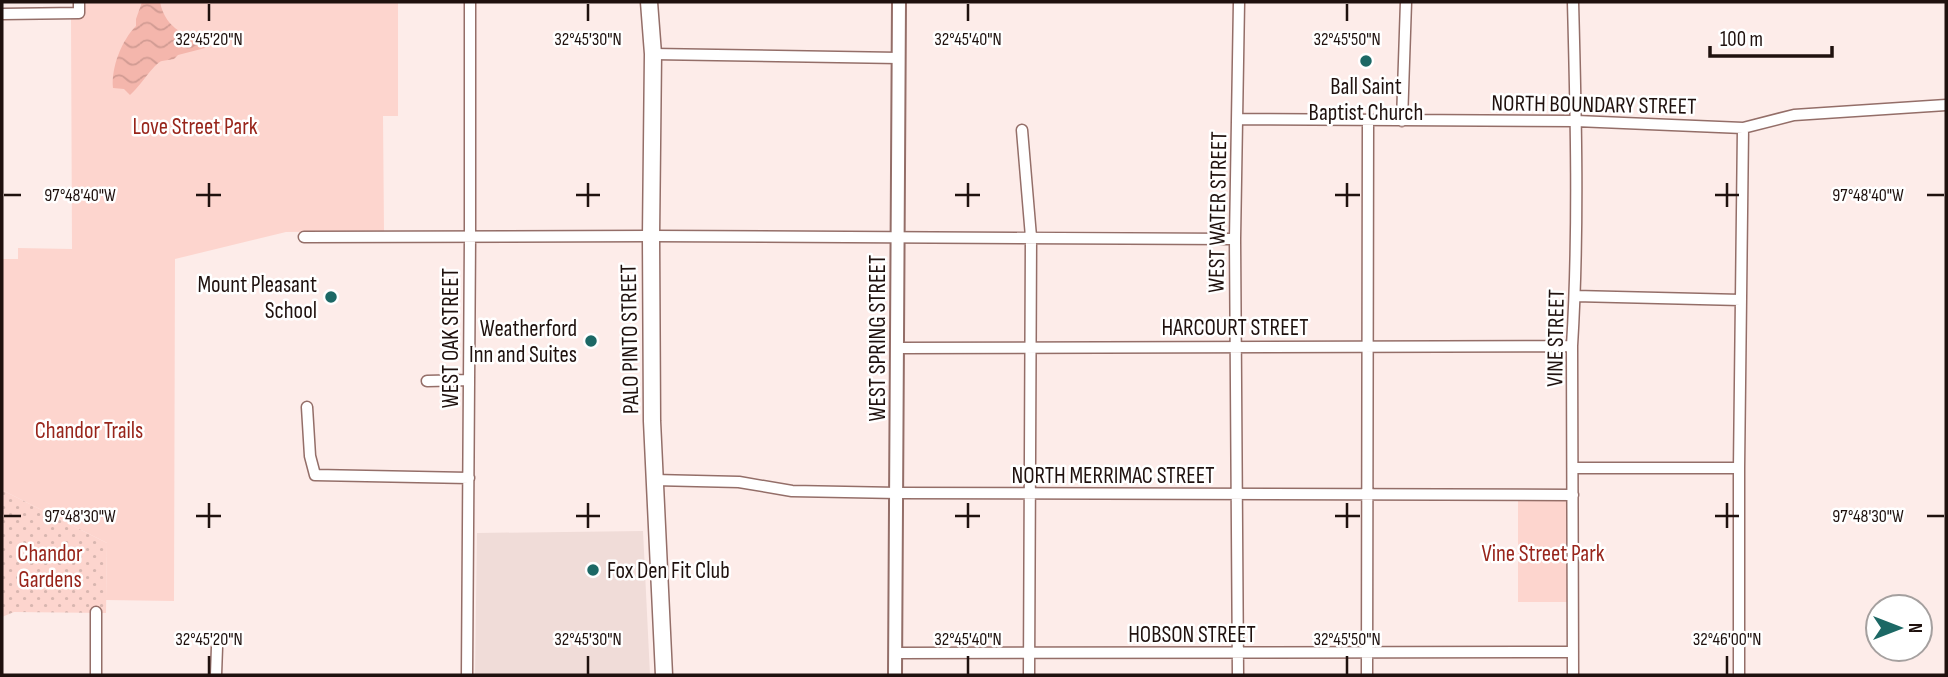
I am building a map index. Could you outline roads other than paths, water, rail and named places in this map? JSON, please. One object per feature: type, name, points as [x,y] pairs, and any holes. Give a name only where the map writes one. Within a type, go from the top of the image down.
[{"type":"main road","name":"PALO PINTO STREET","points":[[649,2],[653,54],[651,236],[654,480],[664,675]]},
{"type":"street","name":"WEST OAK STREET","points":[[467,675],[470,2]]},
{"type":"street","name":"WEST SPRING STREET","points":[[895,675],[899,2]]},
{"type":"street","name":"WEST WATER STREET","points":[[1238,675],[1235,239],[1239,2]]},
{"type":"street","points":[[1402,121],[1406,2]]},
{"type":"street","name":"VINE STREET","points":[[1573,2],[1576,121],[1575,296],[1572,346],[1573,675]]},
{"type":"street","points":[[2,14],[79,7]]},
{"type":"street","points":[[653,54],[899,58]]},
{"type":"street","name":"NORTH BOUNDARY STREET","points":[[1238,119],[1576,121],[1743,128],[1794,115],[1946,105]]},
{"type":"street","points":[[1367,675],[1368,120]]},
{"type":"street","points":[[1739,675],[1738,468],[1743,128]]},
{"type":"street","points":[[1022,130],[1031,237],[1029,675]]},
{"type":"street","points":[[304,237],[1235,239]]},
{"type":"street","points":[[1575,296],[1741,300]]},
{"type":"street","name":"HARCOURT STREET","points":[[898,348],[1572,346]]},
{"type":"street","points":[[427,381],[469,380]]},
{"type":"street","points":[[307,407],[310,456],[316,475],[469,478]]},
{"type":"street","points":[[1574,468],[1738,468]]},
{"type":"street","name":"NORTH MERRIMAC STREET","points":[[654,480],[747,482],[792,491],[898,493],[1573,495]]},
{"type":"street","points":[[96,612],[96,675]]},
{"type":"street","points":[[216,675],[217,647]]},
{"type":"street","name":"HOBSON STREET","points":[[895,653],[1573,652]]},
{"type":"water","points":[[142,2],[160,2],[172,26],[209,47],[162,61],[130,95],[124,89],[113,88],[114,71],[122,46],[136,26]]},
{"type":"place","name":"Ball Saint Baptist Church","points":[[1366,61]]},
{"type":"place","name":"Mount Pleasant School","points":[[331,297]]},
{"type":"place","name":"Weatherford Inn and Suites","points":[[591,341]]},
{"type":"place","name":"Fox Den Fit Club","points":[[593,570]]},
{"type":"park label","name":"Love Street Park","points":[[195,126]]},
{"type":"park label","name":"Chandor Trails","points":[[89,430]]},
{"type":"park label","name":"Vine Street Park","points":[[1543,553]]},
{"type":"park label","name":"Chandor Gardens","points":[[50,566]]}]
